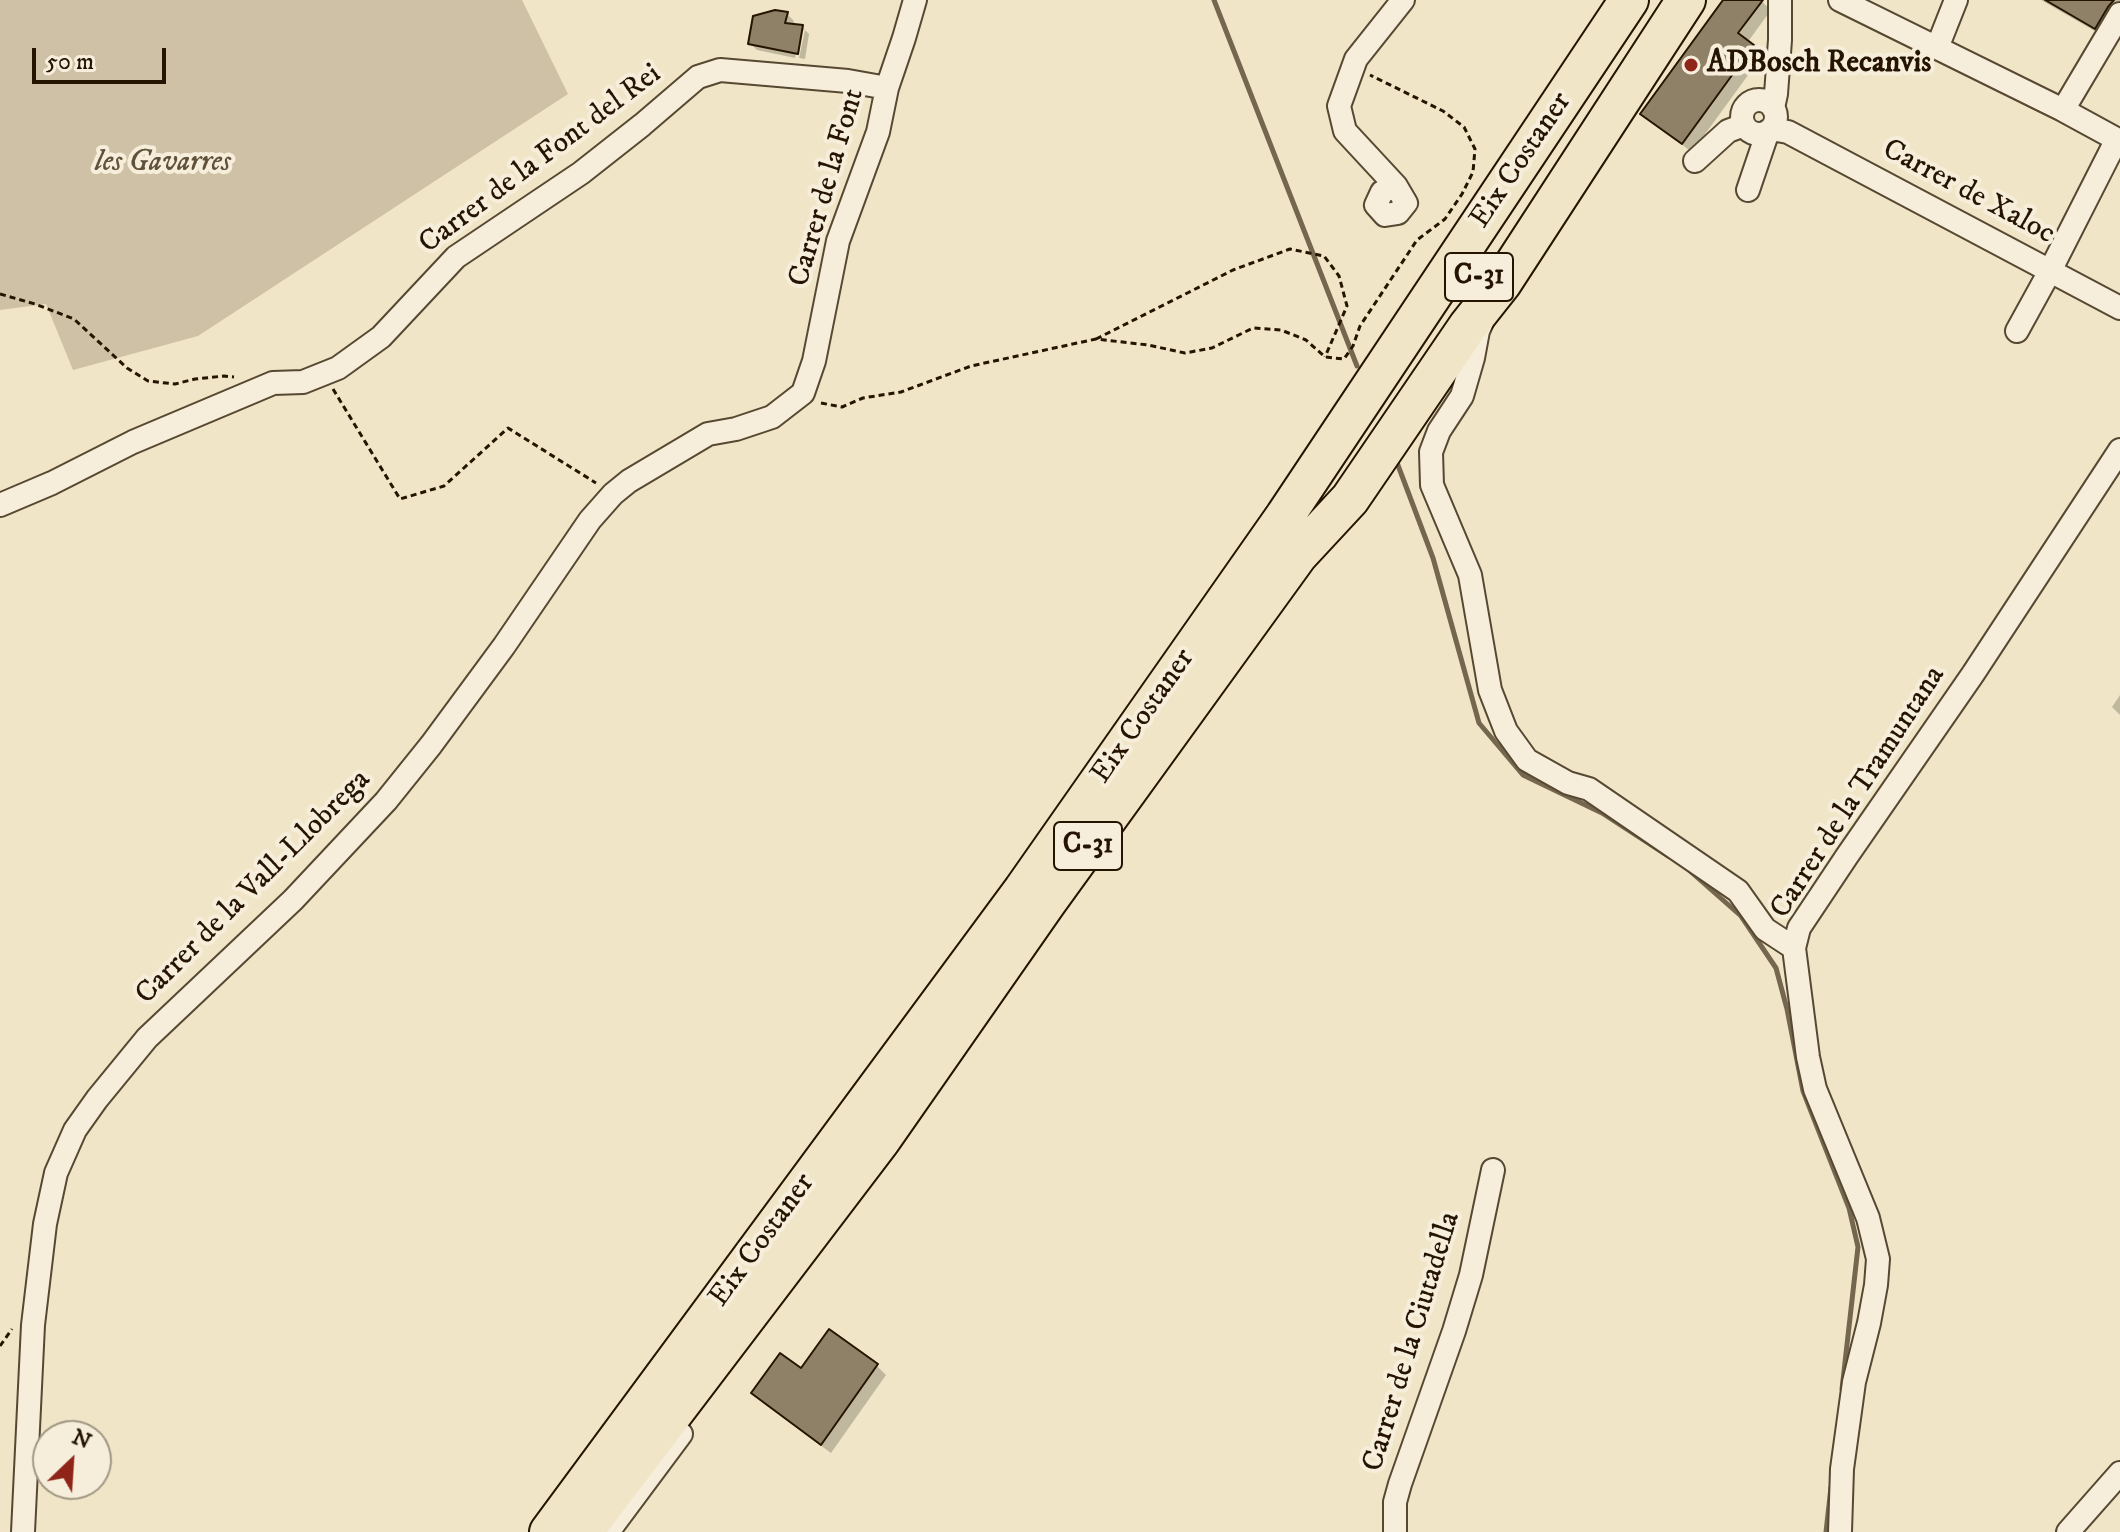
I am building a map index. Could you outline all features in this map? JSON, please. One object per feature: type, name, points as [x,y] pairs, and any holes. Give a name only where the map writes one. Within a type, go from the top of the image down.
[{"type":"highway","points":[[1285,516],[1296,479],[1487,190],[1521,125],[1601,0]]},
{"type":"highway","name":"Eix Costaner","points":[[549,1532],[1023,890],[1285,516],[1629,0]]},
{"type":"highway","name":"Eix Costaner","points":[[1298,555],[1660,0]]},
{"type":"highway","points":[[1298,555],[1350,499],[1468,326],[1502,283],[1686,0]]},
{"type":"highway","name":"C-31","points":[[583,1532],[881,1140],[1047,902],[1298,555]]},
{"type":"highway","points":[[531,1532],[885,1058],[964,969]]},
{"type":"highway","points":[[797,1279],[881,1140]]},
{"type":"street","name":"Carrer de la Font","points":[[803,393],[814,361],[838,241],[878,132],[887,88],[915,0]]},
{"type":"street","points":[[1396,186],[1345,131],[1339,106],[1356,59],[1403,0]]},
{"type":"street","points":[[1748,190],[1767,128],[1777,76],[1780,0]]},
{"type":"street","points":[[1840,0],[2119,140],[2017,331]]},
{"type":"street","points":[[1937,48],[1956,0]]},
{"type":"street","points":[[2063,110],[2120,14]]},
{"type":"street","name":"Carrer de la Font del Rei","points":[[0,505],[133,442],[273,383],[303,382],[338,368],[381,337],[433,278],[456,257],[581,173],[698,77],[720,70],[848,81],[887,88]]},
{"type":"street","points":[[1767,128],[1742,114],[1777,76]]},
{"type":"street","points":[[1695,161],[1728,131],[1767,128]]},
{"type":"street","name":"Carrer de Xaloc","points":[[1767,128],[2120,308]]},
{"type":"street","points":[[1502,283],[1478,331],[1462,396],[1439,431],[1431,452],[1432,485],[1470,575],[1490,690],[1506,731],[1527,760],[1568,783],[1589,789],[1738,891],[1765,929],[1794,948]]},
{"type":"street","name":"Carrer de la Vall-Llobrega","points":[[23,1532],[33,1325],[45,1224],[56,1173],[75,1130],[147,1038],[293,900],[386,801],[504,646],[590,520],[613,494],[629,481],[708,434],[772,417],[803,393]]},
{"type":"street","name":"Carrer de la Tramuntana","points":[[1840,1532],[1842,1469],[1854,1382],[1869,1323],[1878,1259],[1868,1218],[1815,1089],[1794,948],[1799,928],[1973,674],[2120,450]]},
{"type":"street","name":"Carrer de la Ciutadella","points":[[1395,1532],[1395,1502],[1471,1275],[1493,1170]]},
{"type":"street","points":[[608,1532],[797,1279]]},
{"type":"street","points":[[2068,1532],[2120,1473]]},
{"type":"path","points":[[1096,339],[1185,353],[1212,348],[1253,328],[1281,330],[1306,340],[1325,357],[1344,359],[1353,346],[1360,326],[1417,240],[1445,219],[1462,194],[1473,172],[1475,149],[1464,127],[1443,111],[1368,74],[1347,80]]},
{"type":"path","points":[[803,393],[821,403],[842,407],[863,398],[901,392],[971,366],[1096,339],[1233,270],[1290,249],[1324,256],[1339,276],[1347,306],[1325,357]]},
{"type":"path","points":[[0,294],[74,319],[127,368],[148,381],[175,384],[224,376],[273,383]]},
{"type":"path","points":[[324,374],[400,499],[444,486],[508,428],[613,494]]},
{"type":"green space","name":"les Gavarres","points":[[0,0],[522,0],[568,94],[198,336],[73,370],[46,304],[0,310]]},
{"type":"building","points":[[1723,0],[1763,0],[1738,33],[1754,45],[1682,144],[1640,114]]},
{"type":"building","points":[[2045,0],[2114,0],[2095,29]]},
{"type":"building","points":[[775,10],[788,12],[785,23],[803,25],[798,54],[748,44],[753,16]]},
{"type":"building","points":[[829,1329],[878,1364],[821,1445],[751,1393],[780,1353],[801,1368]]},
{"type":"waterway","points":[[1214,0],[1357,366]]},
{"type":"waterway","points":[[1396,460],[1433,558],[1479,723],[1523,775],[1602,813],[1668,856]]},
{"type":"waterway","points":[[1690,871],[1741,916],[1776,968],[1803,1091],[1849,1208],[1858,1247],[1842,1389]]},
{"type":"waterway","points":[[1826,1532],[1831,1487]]},
{"type":"place","name":"ADBosch Recanvis","points":[[1691,65]]}]
